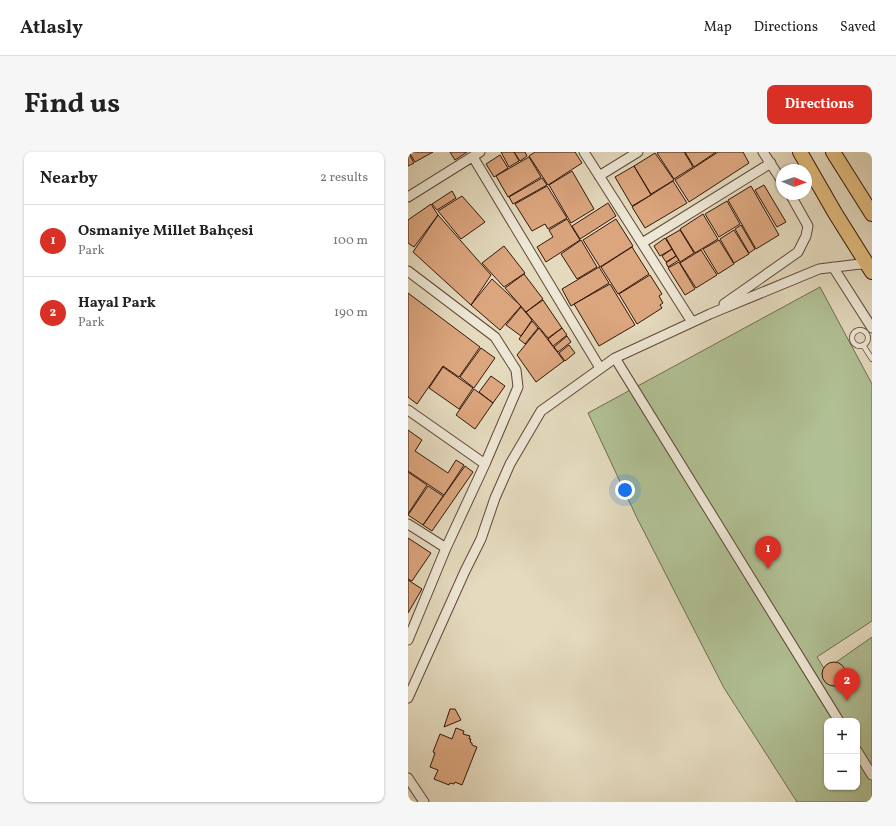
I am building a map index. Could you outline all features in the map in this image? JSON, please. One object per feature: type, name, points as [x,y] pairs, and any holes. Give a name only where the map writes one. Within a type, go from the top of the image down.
[{"type":"main road","points":[[800,152],[835,213],[870,269]]},
{"type":"main road","points":[[832,152],[872,214]]},
{"type":"street","points":[[584,152],[692,322]]},
{"type":"street","points":[[599,176],[638,152]]},
{"type":"street","points":[[766,153],[776,171]]},
{"type":"street","points":[[408,197],[477,154],[600,368]]},
{"type":"street","points":[[642,243],[771,163]]},
{"type":"street","points":[[710,314],[798,252],[806,236],[808,226],[793,200]]},
{"type":"street","points":[[408,698],[481,539],[495,498],[510,464],[541,411],[615,358],[710,314],[819,269],[860,264],[870,269]]},
{"type":"street","points":[[833,267],[872,328]]},
{"type":"street","points":[[408,271],[495,337],[516,370],[518,387],[486,464],[446,548],[409,635]]},
{"type":"street","points":[[615,358],[837,718]]},
{"type":"street","points":[[408,410],[486,464]]},
{"type":"street","points":[[408,524],[446,548]]},
{"type":"street","points":[[859,754],[872,775]]},
{"type":"street","points":[[408,778],[424,802]]},
{"type":"lane","points":[[863,345],[872,359]]},
{"type":"green space","points":[[820,287],[872,384],[872,621],[817,657],[825,670],[872,637],[872,802],[797,802],[724,688],[637,518],[588,413]]},
{"type":"building","points":[[408,152],[414,163],[408,166]]},
{"type":"building","points":[[409,152],[433,152],[415,162]]},
{"type":"building","points":[[450,152],[467,152],[455,160]]},
{"type":"building","points":[[501,152],[514,152],[519,161],[509,167]]},
{"type":"building","points":[[514,152],[525,152],[527,156],[520,161]]},
{"type":"building","points":[[535,152],[575,152],[582,163],[548,185],[529,156]]},
{"type":"building","points":[[684,152],[693,167],[674,179],[657,153]]},
{"type":"building","points":[[685,152],[716,152],[694,167]]},
{"type":"building","points":[[718,152],[743,152],[749,163],[689,202],[675,180]]},
{"type":"building","points":[[655,153],[674,180],[651,194],[634,166]]},
{"type":"building","points":[[500,155],[508,168],[494,177],[486,164]]},
{"type":"building","points":[[529,157],[541,177],[508,197],[496,176]]},
{"type":"building","points":[[634,166],[651,195],[632,206],[615,177]]},
{"type":"building","points":[[572,171],[594,209],[571,223],[549,185]]},
{"type":"building","points":[[542,178],[547,185],[513,204],[509,197]]},
{"type":"building","points":[[673,181],[687,203],[645,228],[632,207]]},
{"type":"building","points":[[764,185],[786,222],[777,227],[755,190]]},
{"type":"building","points":[[547,186],[567,218],[548,229],[545,224],[532,231],[515,204]]},
{"type":"building","points":[[751,186],[779,235],[756,249],[728,200]]},
{"type":"building","points":[[452,191],[456,198],[437,210],[432,204]]},
{"type":"building","points":[[462,196],[485,222],[461,239],[438,211]]},
{"type":"building","points":[[727,201],[740,224],[719,237],[705,214]]},
{"type":"building","points":[[608,203],[616,216],[580,239],[572,226]]},
{"type":"building","points":[[431,204],[438,215],[414,247],[408,243],[408,220]]},
{"type":"building","points":[[703,214],[718,239],[695,253],[680,229]]},
{"type":"building","points":[[438,215],[491,275],[471,305],[413,252]]},
{"type":"building","points":[[567,219],[580,240],[546,262],[537,247],[553,237],[549,230]]},
{"type":"building","points":[[616,219],[633,246],[600,267],[583,240]]},
{"type":"building","points":[[741,225],[755,249],[749,253],[735,229]]},
{"type":"building","points":[[680,230],[694,253],[680,262],[666,238]]},
{"type":"building","points":[[734,230],[749,254],[734,263],[720,239]]},
{"type":"building","points":[[665,238],[672,249],[660,256],[654,246]]},
{"type":"building","points":[[581,240],[597,267],[577,279],[561,254]]},
{"type":"building","points":[[719,240],[734,264],[718,274],[703,249]]},
{"type":"building","points":[[504,246],[525,273],[504,287],[482,263]]},
{"type":"building","points":[[632,247],[649,274],[618,294],[601,267]]},
{"type":"building","points":[[672,249],[676,256],[666,262],[662,256]]},
{"type":"building","points":[[701,250],[717,275],[696,288],[680,263]]},
{"type":"building","points":[[676,256],[679,260],[668,267],[666,263]]},
{"type":"building","points":[[679,262],[695,289],[685,295],[668,268]]},
{"type":"building","points":[[599,267],[609,283],[571,306],[562,289]]},
{"type":"building","points":[[524,274],[543,299],[526,312],[505,288]]},
{"type":"building","points":[[650,275],[662,294],[659,296],[663,303],[660,305],[662,308],[637,324],[619,294]]},
{"type":"building","points":[[492,279],[521,306],[500,330],[471,305]]},
{"type":"building","points":[[610,284],[635,325],[599,346],[574,304]]},
{"type":"building","points":[[408,293],[480,347],[459,377],[443,366],[417,404],[408,397]]},
{"type":"building","points":[[543,300],[562,328],[548,338],[526,312]]},
{"type":"building","points":[[521,307],[532,320],[521,336],[506,325]]},
{"type":"building","points":[[532,321],[538,328],[525,344],[519,339]]},
{"type":"building","points":[[539,328],[564,361],[536,382],[517,355]]},
{"type":"building","points":[[562,328],[567,335],[553,346],[548,339]]},
{"type":"building","points":[[567,336],[571,342],[558,352],[554,347]]},
{"type":"building","points":[[569,345],[575,353],[565,361],[559,353]]},
{"type":"building","points":[[481,348],[495,358],[474,388],[460,377]]},
{"type":"building","points":[[443,367],[473,388],[459,409],[429,388]]},
{"type":"building","points":[[491,376],[505,386],[493,403],[479,392]]},
{"type":"building","points":[[474,389],[493,403],[475,429],[456,415]]},
{"type":"building","points":[[408,430],[422,440],[415,451],[448,473],[456,460],[464,465],[444,495],[408,471]]},
{"type":"building","points":[[465,466],[473,472],[432,531],[423,525]]},
{"type":"building","points":[[408,472],[427,485],[408,514]]},
{"type":"building","points":[[428,486],[443,496],[423,525],[408,515]]},
{"type":"building","points":[[408,538],[431,553],[412,581],[408,579]]},
{"type":"building","points":[[408,580],[422,589],[408,613]]},
{"type":"building","points":[[834,662],[843,665],[846,674],[843,683],[834,686],[825,683],[822,674],[825,665]]},
{"type":"building","points":[[450,709],[455,709],[461,720],[444,727]]},
{"type":"building","points":[[456,728],[464,731],[463,734],[470,736],[470,742],[472,745],[477,747],[462,785],[455,782],[454,784],[450,783],[449,785],[434,779],[438,770],[430,767],[435,753],[433,752],[440,734],[452,739]]},
{"type":"place","name":"Osmaniye Millet Bahçesi","points":[[768,569]]},
{"type":"place","name":"Hayal Park","points":[[847,701]]}]
